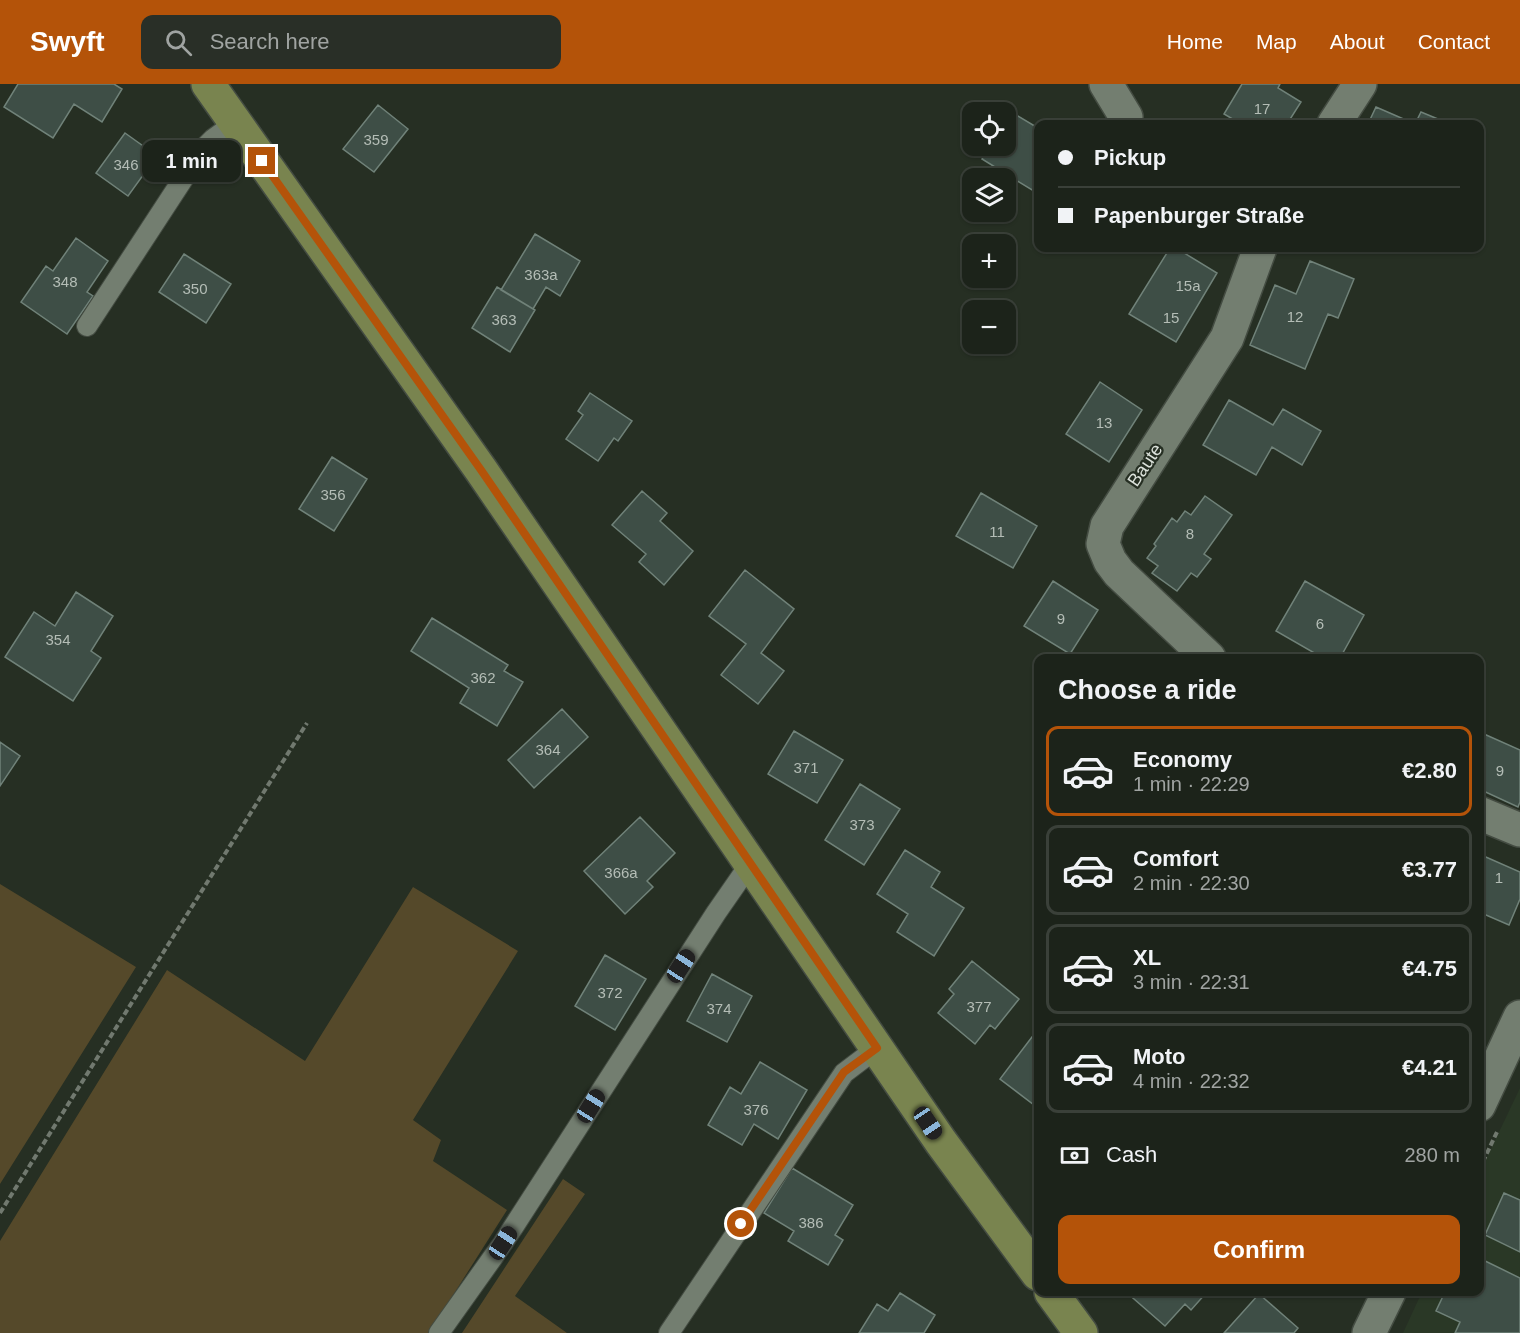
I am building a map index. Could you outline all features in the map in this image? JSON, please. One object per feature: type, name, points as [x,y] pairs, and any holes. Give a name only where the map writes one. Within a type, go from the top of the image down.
[{"type":"street","points":[[208,84],[474,461],[941,1142],[1034,1269]]},
{"type":"street","points":[[1106,84],[1126,117]]},
{"type":"street","points":[[1338,120],[1360,84]]},
{"type":"street","name":"Baute","points":[[1205,654],[1119,573],[1110,561],[1103,544],[1107,526],[1113,516],[1227,338],[1259,252]]},
{"type":"street","points":[[1484,815],[1520,830]]},
{"type":"street","points":[[1484,1094],[1520,1017]]},
{"type":"street","points":[[1054,1296],[1081,1333]]},
{"type":"street","points":[[1370,1333],[1387,1296]]},
{"type":"lane","points":[[87,326],[202,150],[235,123]]},
{"type":"lane","points":[[439,1333],[503,1243],[750,864]]},
{"type":"lane","points":[[669,1333],[844,1072],[877,1048]]},
{"type":"path","points":[[0,1213],[307,723]]},
{"type":"shaded area","points":[[0,884],[136,967],[0,1184]]},
{"type":"shaded area","points":[[413,887],[518,951],[413,1120],[441,1140],[433,1161],[507,1210],[429,1333],[0,1333],[0,1241],[167,970],[305,1061]]},
{"type":"shaded area","points":[[1520,1088],[1520,1333],[1403,1333],[1420,1296],[1484,1296],[1484,1164]]},
{"type":"shaded area","points":[[563,1179],[585,1194],[515,1296],[567,1333],[462,1333]]},
{"type":"building","points":[[18,84],[114,84],[122,89],[102,122],[74,104],[53,138],[4,107]]},
{"type":"building","points":[[1242,84],[1280,84],[1278,88],[1301,102],[1290,120],[1234,120],[1224,114]]},
{"type":"building","points":[[378,105],[408,129],[374,172],[343,149]]},
{"type":"building","points":[[1376,107],[1406,120],[1370,120]]},
{"type":"building","points":[[1421,112],[1440,120],[1417,120]]},
{"type":"building","points":[[1016,115],[1034,126],[1034,191],[1016,180],[1016,168],[997,168],[982,159],[984,156],[1016,156]]},
{"type":"building","points":[[125,133],[157,156],[128,196],[96,173]]},
{"type":"building","points":[[535,234],[580,261],[560,296],[546,287],[533,309],[501,290]]},
{"type":"building","points":[[76,238],[108,261],[87,292],[93,296],[67,334],[21,302],[46,266],[53,271]]},
{"type":"building","points":[[1168,252],[1183,252],[1217,273],[1176,342],[1129,314]]},
{"type":"building","points":[[184,254],[231,284],[206,323],[159,292]]},
{"type":"building","points":[[1310,261],[1354,279],[1338,318],[1328,314],[1305,369],[1250,345],[1275,285],[1296,294]]},
{"type":"building","points":[[497,287],[535,310],[510,352],[472,328]]},
{"type":"building","points":[[1100,382],[1142,410],[1109,462],[1066,434]]},
{"type":"building","points":[[590,393],[632,421],[618,441],[614,438],[598,461],[566,439],[583,415],[578,411]]},
{"type":"building","points":[[1229,400],[1273,425],[1283,409],[1321,431],[1302,465],[1272,447],[1256,475],[1203,445]]},
{"type":"building","points":[[332,457],[367,479],[334,531],[299,509]]},
{"type":"building","points":[[642,491],[667,513],[660,521],[693,551],[664,585],[639,562],[646,554],[612,525]]},
{"type":"building","points":[[981,493],[1037,526],[1013,568],[956,536]]},
{"type":"building","points":[[1205,496],[1232,515],[1204,554],[1211,559],[1197,577],[1191,573],[1177,591],[1152,573],[1158,566],[1147,558],[1172,518],[1177,522],[1185,511],[1191,515]]},
{"type":"building","points":[[745,570],[794,609],[761,653],[784,671],[758,704],[721,675],[746,644],[709,616]]},
{"type":"building","points":[[1053,581],[1098,610],[1070,654],[1024,626]]},
{"type":"building","points":[[1305,581],[1364,615],[1342,654],[1316,654],[1276,631]]},
{"type":"building","points":[[76,592],[113,616],[91,651],[101,658],[73,701],[5,657],[34,612],[55,626]]},
{"type":"building","points":[[432,618],[508,665],[504,671],[523,682],[497,726],[460,703],[469,688],[411,651]]},
{"type":"building","points":[[562,709],[588,737],[534,788],[508,760]]},
{"type":"building","points":[[794,731],[843,760],[817,803],[768,774]]},
{"type":"building","points":[[1484,734],[1520,750],[1520,802],[1518,807],[1484,791]]},
{"type":"building","points":[[0,742],[20,756],[0,786]]},
{"type":"building","points":[[860,784],[900,809],[864,865],[825,840]]},
{"type":"building","points":[[640,817],[675,853],[647,881],[653,887],[625,914],[584,871]]},
{"type":"building","points":[[905,850],[940,872],[931,887],[964,908],[934,956],[897,932],[908,914],[877,894]]},
{"type":"building","points":[[1484,856],[1520,872],[1520,899],[1509,925],[1484,914]]},
{"type":"building","points":[[605,955],[646,979],[615,1030],[575,1006]]},
{"type":"building","points":[[972,961],[1019,999],[995,1029],[990,1025],[975,1044],[938,1013],[954,994],[949,989]]},
{"type":"building","points":[[712,974],[752,996],[727,1042],[687,1021]]},
{"type":"building","points":[[1034,1034],[1034,1105],[1000,1079]]},
{"type":"building","points":[[760,1062],[807,1090],[778,1139],[754,1124],[742,1145],[708,1125],[730,1087],[741,1094]]},
{"type":"building","points":[[792,1168],[853,1205],[835,1235],[843,1240],[828,1265],[788,1241],[794,1231],[764,1213]]},
{"type":"building","points":[[1504,1193],[1520,1200],[1520,1252],[1485,1235]]},
{"type":"building","points":[[1484,1260],[1520,1278],[1520,1333],[1455,1333],[1460,1322],[1436,1311],[1443,1296],[1484,1296]]},
{"type":"building","points":[[900,1293],[935,1315],[924,1333],[859,1333],[877,1304],[888,1311]]},
{"type":"building","points":[[1131,1296],[1203,1296],[1191,1310],[1185,1304],[1165,1326]]},
{"type":"building","points":[[1257,1296],[1261,1296],[1298,1328],[1294,1333],[1224,1333]]},
{"type":"route","points":[[262,161],[481,470],[877,1048],[844,1072],[741,1224]]}]
